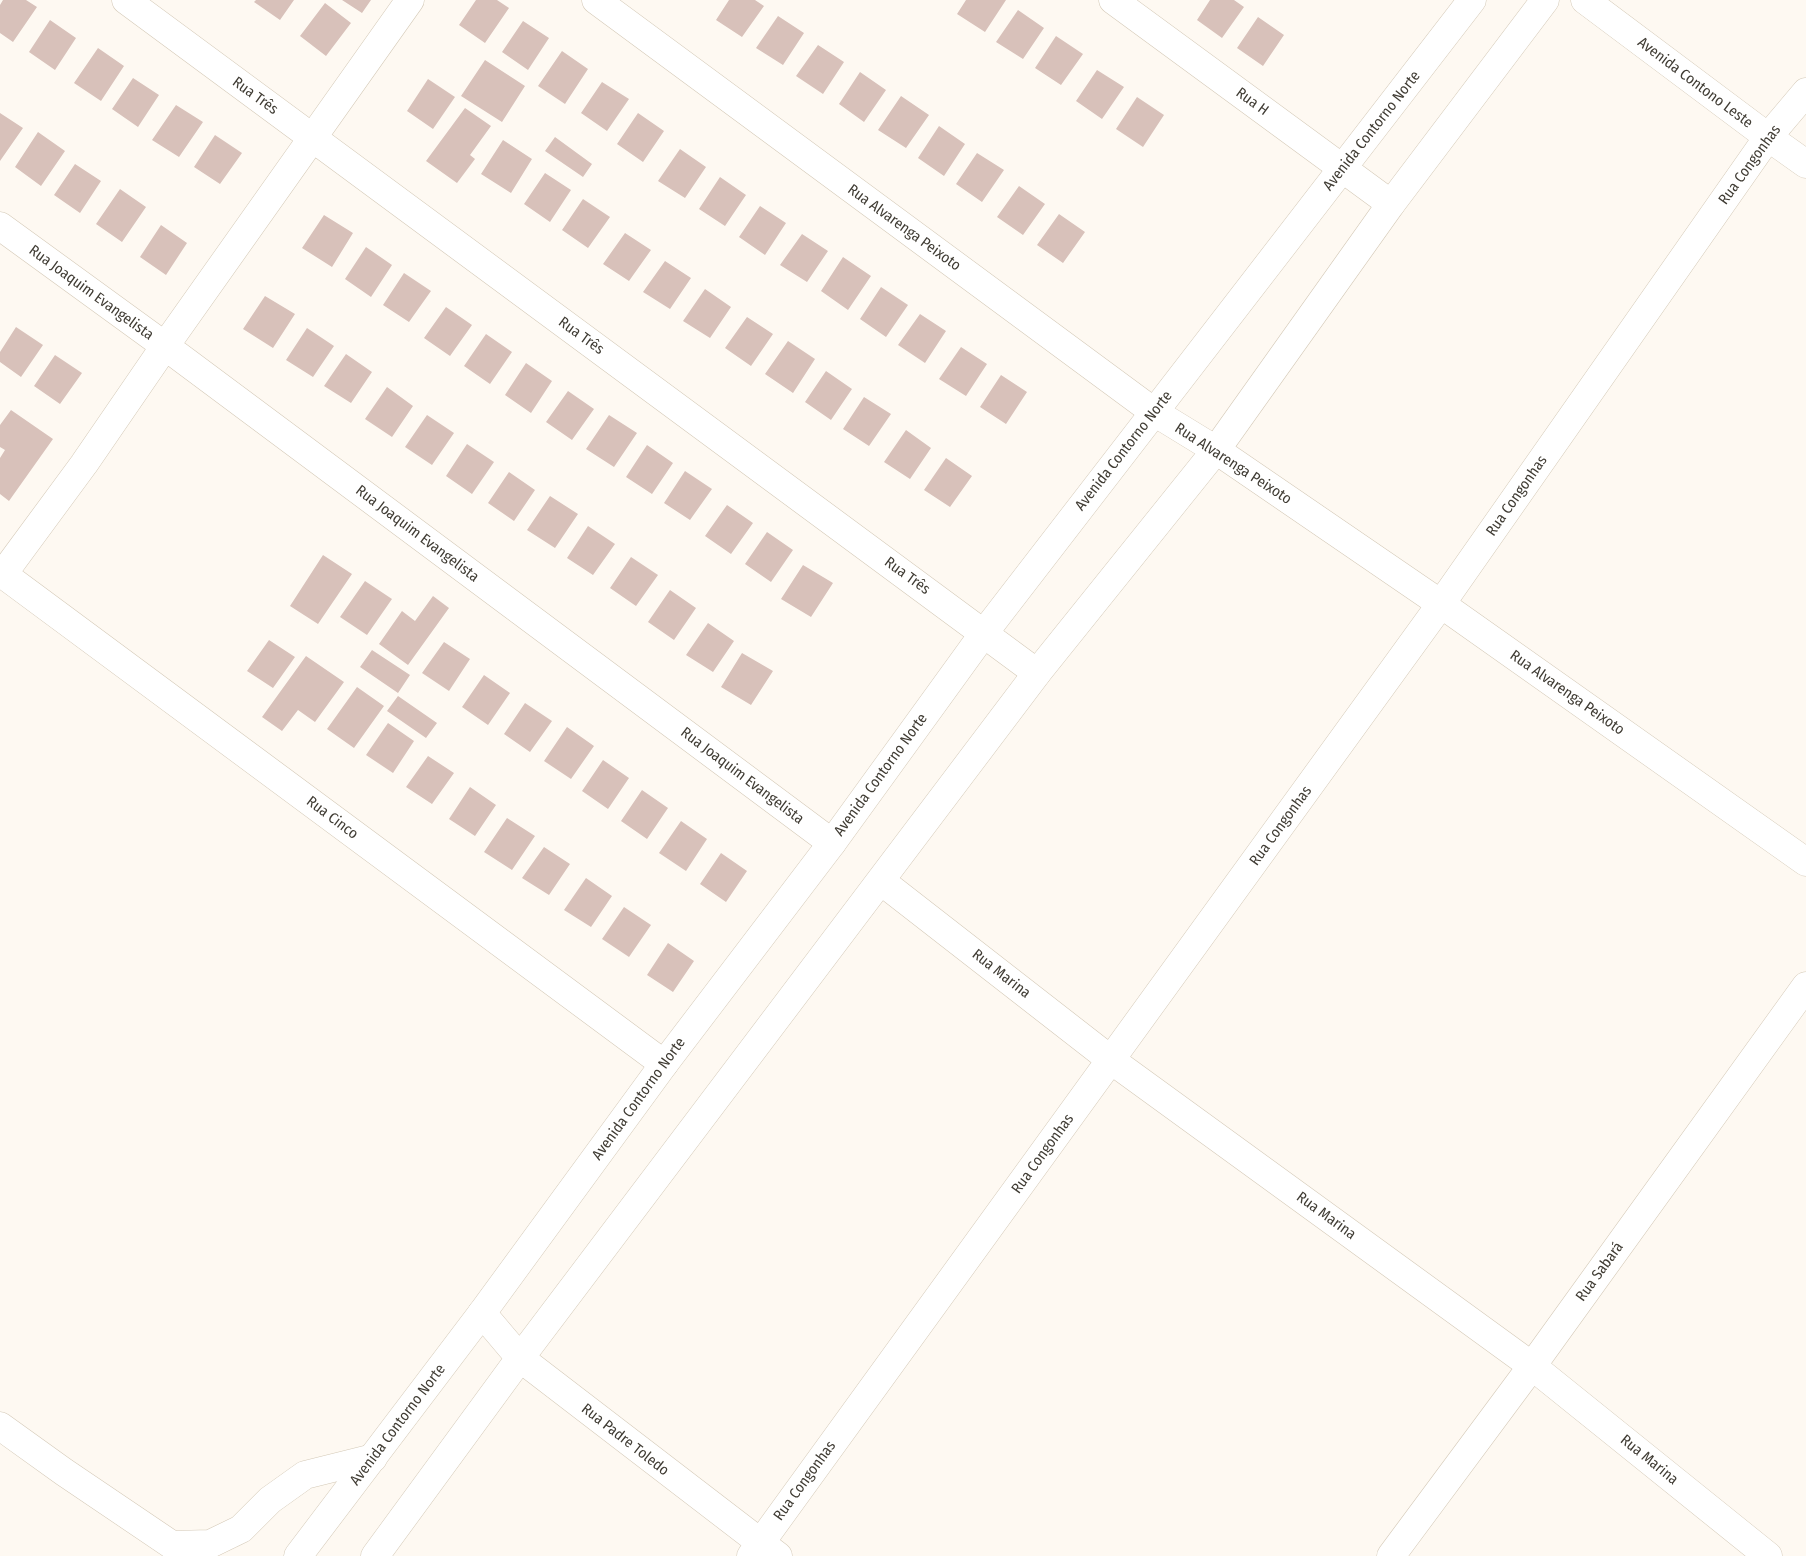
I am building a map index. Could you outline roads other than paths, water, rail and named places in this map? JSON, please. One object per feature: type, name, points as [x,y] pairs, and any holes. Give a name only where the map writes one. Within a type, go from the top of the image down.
[{"type":"street","name":"Rua Três","points":[[126,0],[1037,672]]},
{"type":"street","points":[[1,573],[84,464],[165,346],[410,0]]},
{"type":"street","name":"Rua Alvarenga Peixoto","points":[[596,0],[1154,412],[1216,450],[1441,604],[1806,862]]},
{"type":"street","name":"Rua H","points":[[1112,0],[1391,204]]},
{"type":"street","name":"Avenida Contorno Norte","points":[[298,1556],[482,1313],[664,1064],[832,843],[984,633],[1472,0]]},
{"type":"street","points":[[375,1556],[520,1358],[1037,672],[1216,450],[1391,204],[1546,0]]},
{"type":"street","name":"Avenida Contono Leste","points":[[1585,0],[1806,164]]},
{"type":"street","name":"Rua Congonhas","points":[[763,1552],[1111,1060],[1441,604],[1768,137],[1806,92]]},
{"type":"street","name":"Rua Joaquim Evangelista","points":[[0,226],[165,346],[832,843]]},
{"type":"street","name":"Rua Cinco","points":[[1,573],[664,1064]]},
{"type":"street","name":"Rua Marina","points":[[881,880],[1111,1060],[1532,1366],[1768,1556]]},
{"type":"street","name":"Rua Sabará","points":[[1391,1556],[1532,1366],[1806,986]]},
{"type":"street","name":"Rua Padre Toledo","points":[[482,1313],[520,1358],[763,1552]]},
{"type":"street","points":[[0,1426],[174,1550],[210,1544],[241,1529],[270,1500],[305,1475],[373,1458]]}]
